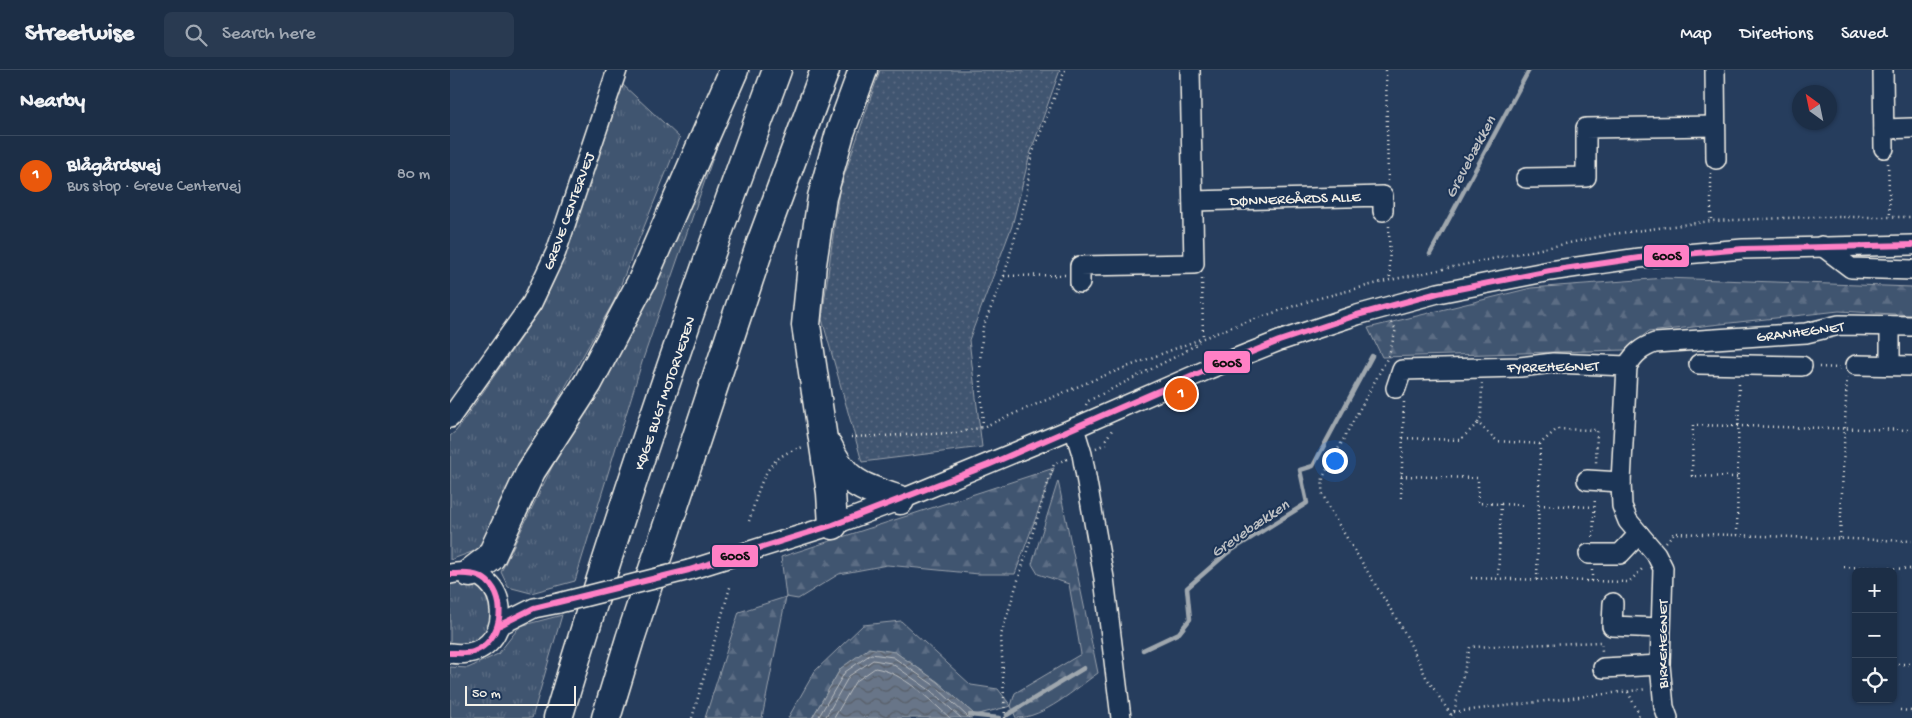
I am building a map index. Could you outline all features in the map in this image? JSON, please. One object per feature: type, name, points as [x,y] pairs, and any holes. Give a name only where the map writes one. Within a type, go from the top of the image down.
[{"type":"highway","points":[[460,573],[491,557],[531,471],[588,383],[642,281],[734,70]]},
{"type":"highway","name":"KØGE BUGT MOTORVEJEN","points":[[558,718],[587,622],[710,253],[777,70]]},
{"type":"highway","points":[[606,718],[630,639],[761,243],[825,70]]},
{"type":"highway","points":[[833,525],[831,493],[813,440],[806,325],[812,264],[822,197],[840,133],[863,70]]},
{"type":"highway","points":[[813,440],[834,460],[848,477],[862,487],[900,500]]},
{"type":"street","name":"GREVE CENTERVEJ","points":[[450,418],[532,303],[556,252],[617,70]]},
{"type":"street","points":[[1080,279],[1080,266],[1194,264],[1190,70]]},
{"type":"street","points":[[1714,70],[1716,159]]},
{"type":"street","points":[[1883,70],[1884,148]]},
{"type":"street","points":[[1526,178],[1586,177],[1586,128],[1716,126]]},
{"type":"street","points":[[1884,129],[1912,128]]},
{"type":"street","name":"DØNNERGÅRDS ALLE","points":[[1193,201],[1383,203]]},
{"type":"street","points":[[500,625],[534,608],[688,570],[833,525],[900,500],[1279,341],[1438,293],[1550,271],[1639,258],[1743,249],[1912,245]]},
{"type":"street","points":[[1822,246],[1851,268],[1912,270]]},
{"type":"street","points":[[1880,246],[1912,253]]},
{"type":"street","name":"GRANHEGNET","points":[[1627,366],[1635,353],[1655,343],[1806,333],[1839,325],[1912,326]]},
{"type":"street","points":[[1890,326],[1890,365]]},
{"type":"street","name":"GRANHEGNET","points":[[1740,337],[1740,365]]},
{"type":"street","name":"FYRREHEGNET","points":[[1396,388],[1402,370],[1520,367],[1553,363],[1627,366]]},
{"type":"street","name":"GRANHEGNET","points":[[1699,364],[1802,366]]},
{"type":"street","points":[[1856,365],[1912,366]]},
{"type":"street","points":[[1627,366],[1622,506],[1628,521],[1659,561]]},
{"type":"street","points":[[1074,428],[1082,454],[1104,578],[1121,718]]},
{"type":"street","points":[[1591,481],[1622,482]]},
{"type":"street","points":[[1591,554],[1620,554],[1639,534]]},
{"type":"street","name":"BIRKEHEGNET","points":[[1659,561],[1661,688],[1668,718]]},
{"type":"street","points":[[450,653],[463,654],[475,651],[486,645],[500,625],[501,611],[499,598],[487,582],[460,573]]},
{"type":"street","points":[[499,598],[534,608]]},
{"type":"street","points":[[1613,603],[1612,626],[1661,628]]},
{"type":"street","points":[[1603,668],[1660,665]]},
{"type":"path","points":[[983,426],[980,361],[983,327],[1004,276],[1026,198],[1031,157],[1065,70]]},
{"type":"path","points":[[1386,70],[1388,196],[1383,203],[1389,222],[1390,280]]},
{"type":"path","points":[[1884,148],[1888,151],[1890,217]]},
{"type":"path","points":[[1711,221],[1711,165],[1716,159]]},
{"type":"path","points":[[1074,428],[1088,401],[1183,353],[1203,339],[1201,271],[1194,264]]},
{"type":"path","points":[[1004,276],[1080,279]]},
{"type":"path","points":[[1396,329],[1389,355],[1323,477],[1322,492],[1328,507],[1405,633],[1426,677],[1452,717]]},
{"type":"path","points":[[1737,535],[1740,365]]},
{"type":"path","points":[[1802,366],[1847,368],[1840,538]]},
{"type":"path","points":[[1403,438],[1460,440],[1478,423],[1481,417],[1481,368]]},
{"type":"path","points":[[1396,388],[1404,402],[1401,498]]},
{"type":"path","points":[[1478,423],[1497,441],[1540,444],[1557,429],[1597,430],[1591,481],[1594,507],[1591,554]]},
{"type":"path","points":[[1737,477],[1692,476],[1693,425],[1912,430]]},
{"type":"path","points":[[749,521],[764,475],[774,462],[785,454],[813,440]]},
{"type":"path","points":[[1537,580],[1540,444]]},
{"type":"path","points":[[1005,718],[1001,635],[1054,464]]},
{"type":"path","points":[[1401,476],[1478,478],[1478,503],[1525,505]]},
{"type":"path","points":[[1498,579],[1501,504]]},
{"type":"path","points":[[1539,505],[1594,507]]},
{"type":"path","points":[[1471,578],[1629,582],[1659,561],[1674,533],[1912,541]]},
{"type":"path","points":[[1844,567],[1912,569]]},
{"type":"path","points":[[692,718],[731,584]]},
{"type":"path","points":[[1452,717],[1470,647],[1601,642],[1603,668]]},
{"type":"path","points":[[1897,664],[1912,664]]},
{"type":"path","points":[[1454,712],[1661,688]]},
{"type":"path","points":[[1628,692],[1639,714],[1638,718]]},
{"type":"path","points":[[1900,710],[1912,711]]},
{"type":"green space","points":[[880,70],[1060,70],[1030,154],[1012,226],[969,340],[982,447],[862,462],[822,319],[839,191]]},
{"type":"green space","points":[[741,77],[643,359],[575,581],[531,593],[508,587],[501,572]]},
{"type":"green space","points":[[622,84],[680,138],[614,301],[521,465],[480,549],[450,560],[450,436],[456,431],[540,310],[564,255]]},
{"type":"green space","points":[[1665,278],[1912,287],[1912,315],[1839,311],[1648,332],[1625,350],[1382,357],[1368,328],[1531,288]]},
{"type":"green space","points":[[1054,468],[1015,574],[979,574],[887,565],[839,574],[798,599],[786,597],[781,557]]},
{"type":"green space","points":[[1058,481],[1098,673],[1059,702],[1027,717],[1016,718],[1011,706],[1015,693],[1081,654],[1069,584],[1038,574],[1032,564]]},
{"type":"green space","points":[[468,582],[480,588],[488,595],[491,602],[492,618],[485,632],[474,643],[466,645],[450,644],[450,583]]},
{"type":"green space","points":[[786,597],[762,718],[705,718],[739,612]]},
{"type":"green space","points":[[562,615],[532,718],[450,718],[450,667],[468,668],[498,654],[520,626]]},
{"type":"green space","points":[[901,621],[971,685],[998,689],[1011,706],[975,715],[938,682],[895,652],[841,668],[812,718],[788,718],[815,671],[863,625]]},
{"type":"water","points":[[869,648],[895,652],[938,682],[975,715],[972,718],[812,718],[841,668]]},
{"type":"waterway","name":"Grevebækken","points":[[1430,254],[1529,70]]},
{"type":"waterway","name":"Grevebækken","points":[[1143,650],[1179,633],[1190,619],[1187,588],[1227,553],[1307,503],[1300,470],[1313,466],[1372,356]]},
{"type":"waterway","name":"Grevebækken","points":[[1007,715],[1084,668]]},
{"type":"waterway","name":"Grevebækken","points":[[970,715],[999,718]]},
{"type":"transit line","name":"600S","points":[[500,625],[534,608],[689,570],[833,525],[988,465],[1209,369],[1279,341],[1357,315],[1438,293],[1550,271],[1639,258],[1743,249],[1912,245]]},
{"type":"transit line","name":"600S","points":[[450,574],[474,575],[483,578],[494,589],[500,610],[496,630],[483,647],[471,653],[450,653]]},
{"type":"place","name":"Blågårdsvej","points":[[1181,394]]}]
